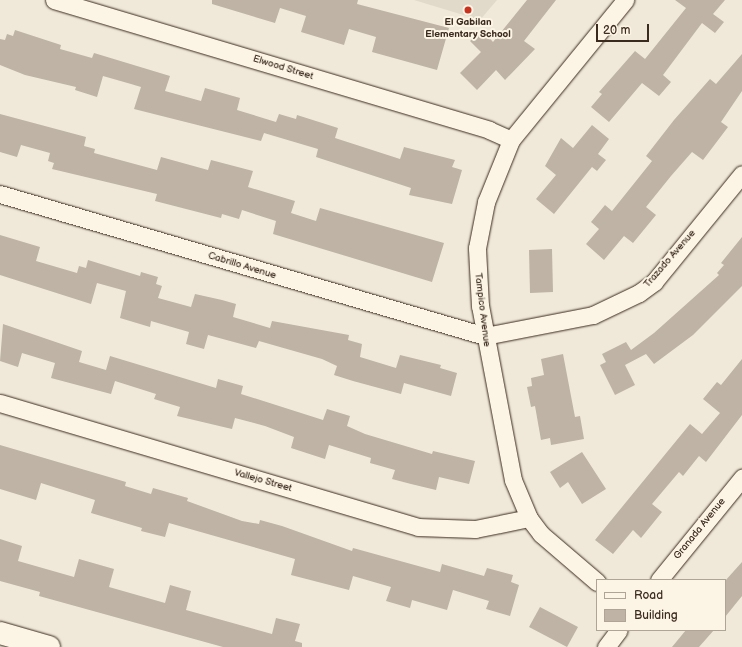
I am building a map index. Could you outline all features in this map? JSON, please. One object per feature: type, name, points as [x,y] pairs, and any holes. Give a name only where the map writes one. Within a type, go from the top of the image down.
[{"type":"main road","points":[[0,633],[49,647]]},
{"type":"street","name":"Elwood Street","points":[[54,0],[489,130],[511,140]]},
{"type":"street","name":"Tampico Avenue","points":[[596,581],[554,548],[529,518],[513,480],[485,336],[477,272],[479,236],[489,191],[511,140],[625,0]]},
{"type":"street","name":"Trazado Avenue","points":[[485,336],[593,315],[639,294],[654,282],[742,174]]},
{"type":"street","name":"Cabrillo Avenue","points":[[0,194],[485,336]]},
{"type":"street","name":"Vallejo Street","points":[[0,403],[418,527],[475,529],[529,518]]},
{"type":"street","name":"Granada Avenue","points":[[660,579],[742,478]]},
{"type":"street","points":[[606,647],[618,631]]},
{"type":"shaded area","name":"El Gabilan Elementary School","points":[[414,0],[497,0],[480,20]]},
{"type":"building","points":[[212,0],[358,0],[357,4],[449,28],[437,70],[372,52],[376,37],[349,29],[344,45],[301,32],[306,16],[280,8],[275,23],[212,4]]},
{"type":"building","points":[[527,0],[556,0],[524,41],[535,49],[505,80],[496,70],[477,90],[460,73],[481,52],[470,41],[482,30],[493,42]]},
{"type":"building","points":[[675,0],[725,0],[713,14],[724,22],[715,33],[702,23],[663,75],[671,82],[659,96],[642,83],[609,122],[591,107],[602,94],[599,92],[635,51],[645,59],[686,8]]},
{"type":"building","points":[[15,30],[61,45],[60,49],[92,58],[94,53],[170,76],[165,91],[201,101],[205,88],[240,98],[237,110],[276,122],[279,114],[296,119],[297,115],[338,128],[335,138],[400,159],[404,147],[455,160],[452,167],[462,170],[452,204],[409,195],[411,188],[316,157],[318,149],[264,133],[261,141],[134,109],[141,87],[103,76],[97,97],[75,90],[76,87],[25,75],[0,65],[0,39],[5,40],[7,34],[13,36]]},
{"type":"building","points":[[742,54],[742,91],[721,122],[728,127],[703,160],[692,152],[671,176],[646,207],[656,215],[633,243],[624,236],[604,260],[586,244],[599,229],[591,222],[605,205],[612,211],[652,161],[646,156],[674,120],[710,79],[716,84]]},
{"type":"building","points":[[0,114],[86,137],[84,146],[95,149],[94,153],[157,170],[161,157],[208,170],[211,160],[253,171],[248,187],[295,201],[291,213],[316,221],[320,208],[444,243],[432,282],[273,234],[276,221],[242,210],[239,219],[222,214],[221,218],[155,201],[157,194],[52,169],[54,163],[48,161],[50,153],[21,145],[17,157],[0,152]]},
{"type":"building","points":[[592,125],[609,139],[598,154],[606,160],[597,171],[592,167],[554,214],[536,199],[556,175],[545,166],[561,138],[573,148]]},
{"type":"building","points":[[0,235],[40,247],[36,261],[77,273],[79,266],[86,268],[88,260],[140,276],[141,272],[158,277],[156,284],[162,286],[158,298],[191,307],[195,294],[236,304],[233,317],[270,328],[272,321],[349,335],[348,340],[362,344],[360,357],[396,368],[400,355],[441,365],[440,368],[457,373],[451,396],[404,383],[401,394],[353,381],[334,375],[337,366],[322,359],[259,341],[256,348],[208,335],[204,349],[186,344],[189,332],[151,321],[150,327],[120,318],[126,291],[97,283],[91,304],[0,275]]},
{"type":"building","points":[[742,237],[742,286],[693,335],[654,364],[646,354],[625,365],[635,385],[615,395],[600,365],[606,362],[602,354],[626,342],[631,350],[654,333],[719,275],[717,273],[724,265],[721,263]]},
{"type":"building","points":[[552,249],[553,292],[530,293],[529,250]]},
{"type":"building","points":[[3,324],[82,351],[79,362],[106,370],[110,356],[216,388],[218,379],[243,386],[241,394],[323,420],[327,409],[350,416],[347,426],[365,434],[432,454],[433,451],[475,461],[469,484],[439,477],[436,490],[411,484],[392,479],[395,470],[370,463],[371,458],[329,445],[325,459],[291,448],[294,437],[265,426],[235,418],[232,429],[177,416],[180,407],[154,399],[156,394],[115,381],[111,394],[51,378],[55,363],[22,353],[18,367],[0,361]]},
{"type":"building","points":[[563,354],[575,417],[580,416],[584,439],[551,445],[550,438],[541,440],[535,406],[531,407],[527,387],[532,386],[531,378],[544,375],[541,359]]},
{"type":"building","points":[[742,359],[742,415],[706,462],[699,456],[683,476],[679,472],[652,504],[662,512],[641,538],[633,530],[613,554],[595,540],[690,424],[702,434],[720,413],[703,399],[717,382],[721,385]]},
{"type":"building","points":[[0,445],[126,482],[125,486],[151,494],[153,488],[188,498],[187,501],[242,521],[259,524],[260,520],[282,526],[352,551],[353,548],[440,572],[442,564],[484,576],[487,568],[513,575],[511,582],[519,585],[510,616],[486,609],[489,601],[453,590],[447,610],[412,600],[410,608],[386,601],[391,587],[353,576],[349,590],[291,575],[295,559],[169,523],[165,537],[141,531],[142,528],[91,513],[95,500],[41,483],[36,500],[0,489]]},
{"type":"building","points":[[582,452],[606,489],[582,504],[568,482],[560,488],[550,472]]},
{"type":"building","points":[[0,539],[22,546],[18,561],[74,577],[79,559],[114,569],[109,587],[165,603],[170,585],[191,591],[186,610],[272,634],[276,618],[300,624],[295,641],[302,643],[302,647],[223,647],[39,596],[40,592],[0,581]]},
{"type":"building","points":[[742,562],[742,596],[726,616],[726,580]]},
{"type":"building","points":[[540,607],[578,627],[567,647],[529,627]]},
{"type":"building","points":[[685,631],[713,631],[699,647],[672,647]]},
{"type":"place","name":"El Gabilan Elementary School","points":[[468,10]]}]
